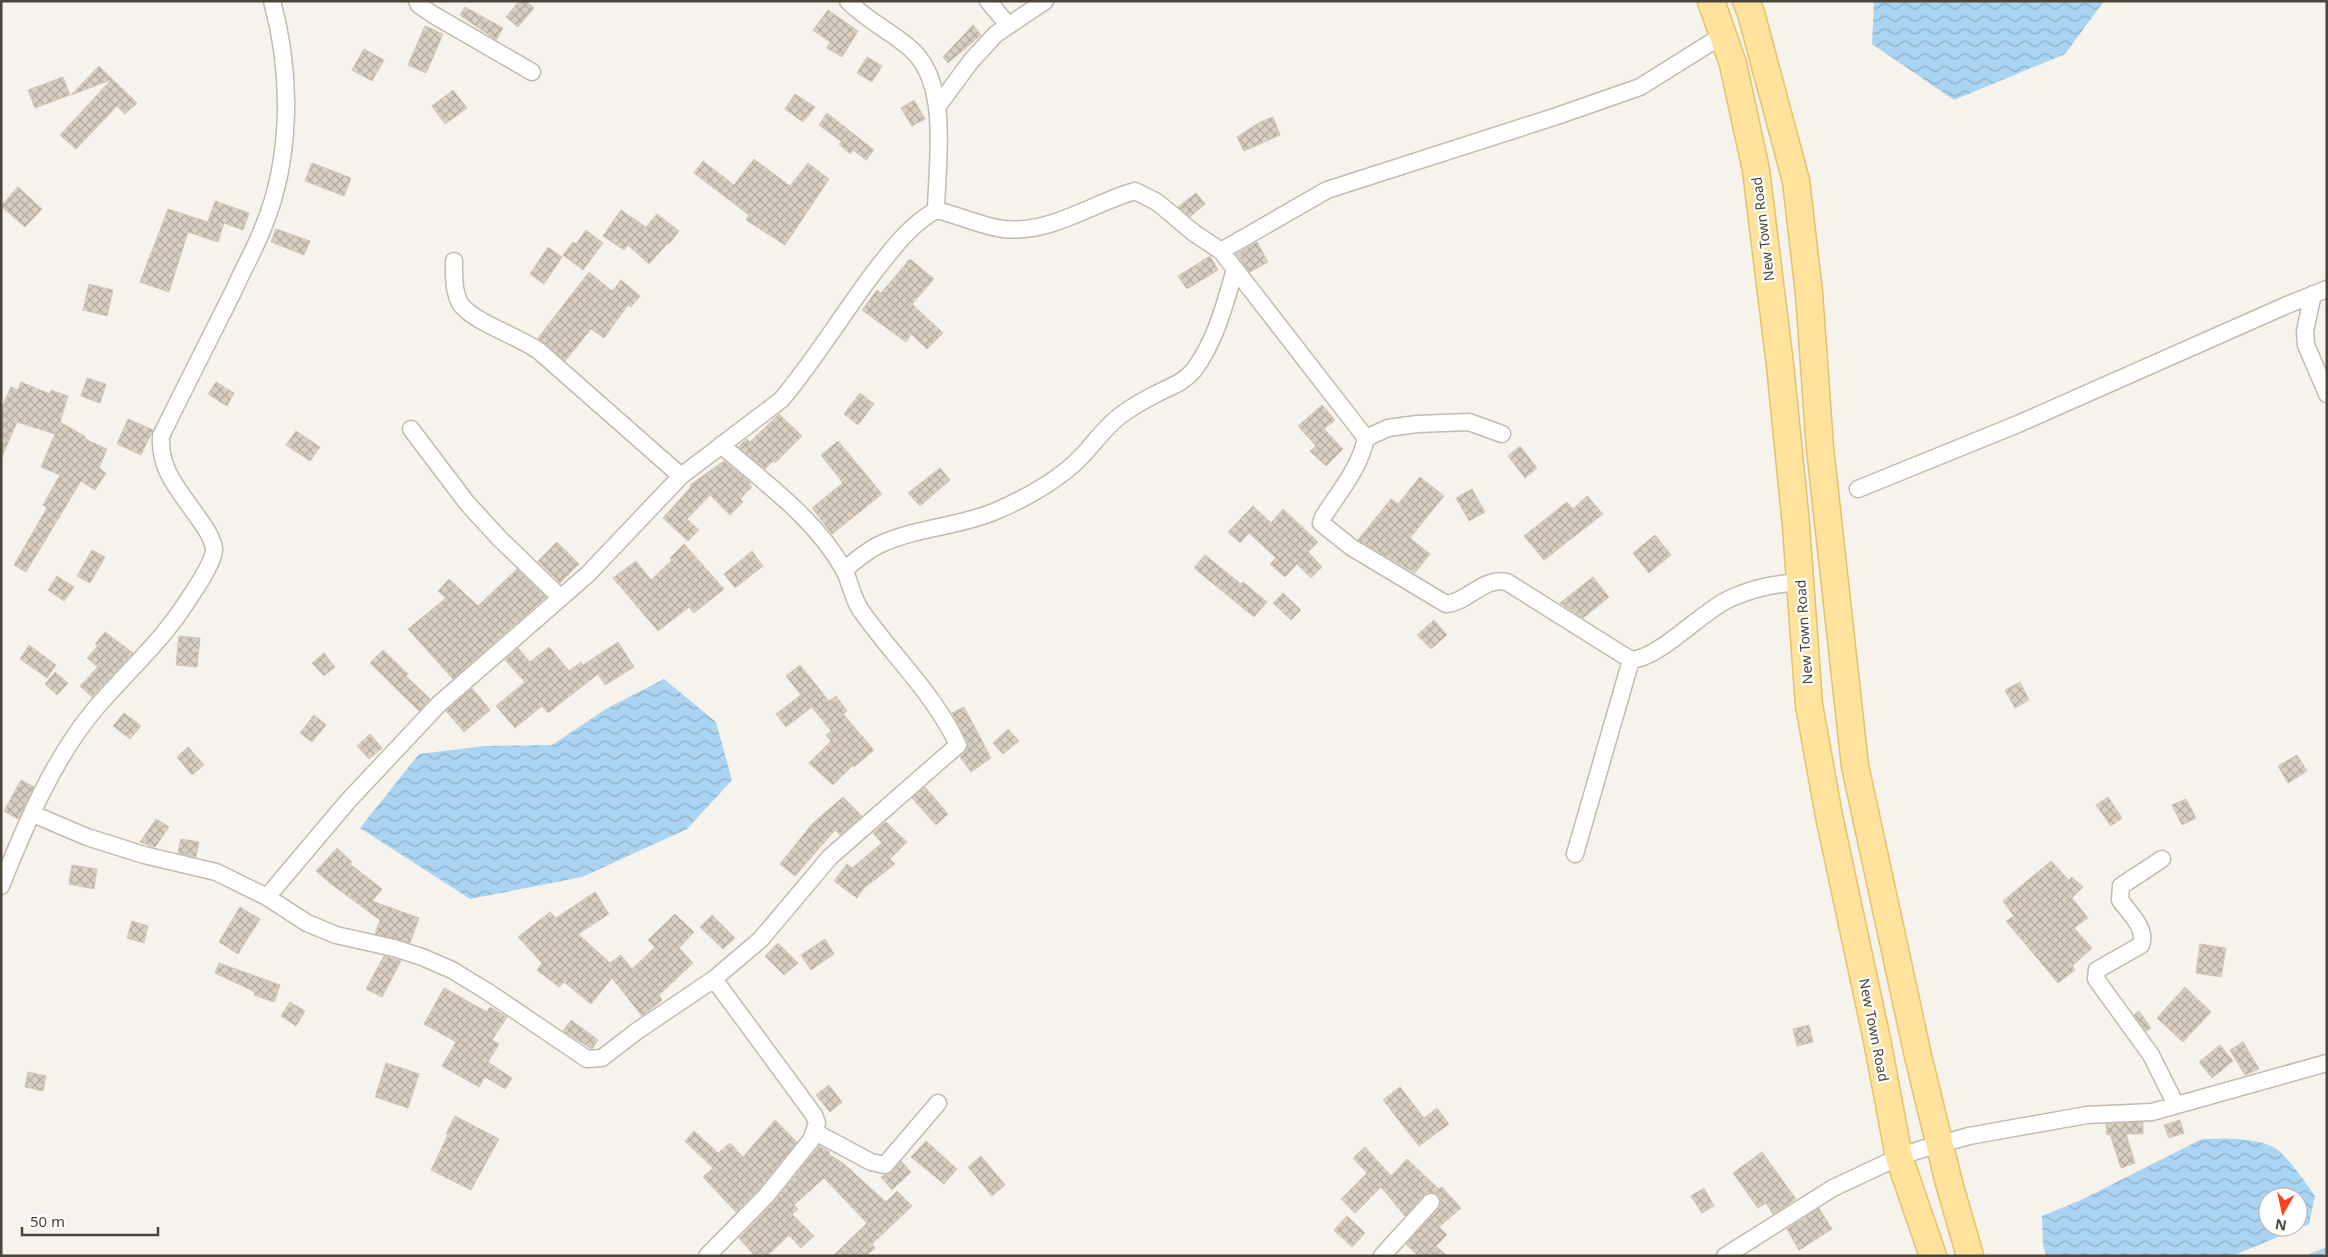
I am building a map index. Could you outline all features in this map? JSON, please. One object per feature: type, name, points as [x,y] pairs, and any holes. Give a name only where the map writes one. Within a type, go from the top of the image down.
[{"type":"main road","name":"New Town Road","points":[[1711,1],[1733,64],[1756,170],[1780,365],[1809,705],[1829,816],[1877,1040],[1899,1157],[1933,1256]]},
{"type":"main road","points":[[1746,1],[1751,13],[1796,181],[1809,293],[1820,448],[1855,766],[1939,1144],[1970,1256]]},
{"type":"street","points":[[2,885],[57,764],[74,737],[94,710],[173,624],[207,568],[214,550],[203,525],[164,467],[160,452],[161,436],[264,228],[276,185],[285,132],[286,77],[282,38],[272,1]]},
{"type":"street","points":[[416,1],[432,14],[532,72]]},
{"type":"street","points":[[848,1],[914,53],[925,66],[933,85],[938,106],[936,210]]},
{"type":"street","points":[[988,1],[1008,25]]},
{"type":"street","points":[[938,106],[971,61],[996,34],[1045,1]]},
{"type":"street","points":[[1221,251],[1327,190],[1557,116],[1640,87],[1723,35]]},
{"type":"street","points":[[267,897],[348,801],[416,728],[460,685],[588,574],[681,476],[781,400],[794,385],[842,314],[898,242],[915,222],[936,210],[1002,229],[1023,230],[1043,228],[1112,198],[1135,192],[1157,202],[1194,233],[1221,251],[1366,438],[1363,452],[1356,466],[1321,523],[1351,547],[1446,604],[1457,603],[1485,584],[1500,581],[1507,582],[1631,660],[1640,660],[1728,599],[1769,584],[1800,582]]},
{"type":"street","points":[[454,261],[454,285],[462,305],[476,317],[525,341],[539,351],[681,476]]},
{"type":"street","points":[[844,570],[878,545],[897,537],[974,520],[998,510],[1041,487],[1061,474],[1082,456],[1102,432],[1119,417],[1139,403],[1185,380],[1204,354],[1215,333],[1236,269]]},
{"type":"street","points":[[2320,292],[2305,331],[2306,345],[2327,394]]},
{"type":"street","points":[[1858,489],[2018,424],[2320,292]]},
{"type":"street","points":[[1366,438],[1388,428],[1417,424],[1460,422],[1469,422],[1502,434]]},
{"type":"street","points":[[411,429],[467,503],[562,598]]},
{"type":"street","points":[[33,814],[87,837],[144,855],[216,872],[267,897],[307,923],[336,935],[422,956],[452,970],[587,1059],[602,1058],[637,1031],[714,979],[761,939],[830,857],[958,744],[947,721],[860,611],[844,570],[826,544],[795,509],[721,445]]},
{"type":"street","points":[[1575,854],[1631,660]]},
{"type":"street","points":[[2162,859],[2121,886],[2119,892],[2120,900],[2142,929],[2144,938],[2141,945],[2097,970],[2096,979],[2151,1055],[2176,1105]]},
{"type":"street","points":[[707,1256],[766,1196],[816,1132],[817,1123],[814,1115],[714,979]]},
{"type":"street","points":[[1725,1256],[1833,1188],[1899,1157],[1939,1144],[1970,1136],[2087,1115],[2152,1112],[2327,1063]]},
{"type":"street","points":[[816,1132],[871,1162],[885,1165],[938,1103]]},
{"type":"street","points":[[1382,1256],[1432,1202]]},
{"type":"water","points":[[1874,1],[2104,1],[2065,54],[1954,100],[1872,44]]},
{"type":"water","points":[[664,679],[716,722],[732,780],[687,829],[582,877],[470,899],[360,828],[419,754],[485,746],[552,745],[606,709]]},
{"type":"water","points":[[2202,1139],[2249,1140],[2275,1148],[2290,1163],[2315,1196],[2308,1224],[2308,1187],[2258,1187],[2258,1237],[2278,1237],[2232,1256],[2046,1256],[2043,1245],[2042,1216],[2081,1200]]},
{"type":"building","points":[[519,1],[526,1],[534,8],[518,27],[506,17]]},
{"type":"building","points":[[465,7],[503,28],[496,40],[460,15]]},
{"type":"building","points":[[828,10],[858,31],[842,57],[827,48],[830,42],[813,30]]},
{"type":"building","points":[[973,25],[981,35],[948,63],[943,57]]},
{"type":"building","points":[[425,26],[443,34],[426,73],[408,65]]},
{"type":"building","points":[[364,49],[384,60],[372,81],[352,70]]},
{"type":"building","points":[[867,57],[882,66],[872,82],[857,73]]},
{"type":"building","points":[[99,66],[137,103],[125,114],[117,106],[76,149],[60,135],[111,80],[71,95]]},
{"type":"building","points":[[63,77],[70,95],[35,108],[28,90]]},
{"type":"building","points":[[453,90],[467,108],[445,124],[432,106]]},
{"type":"building","points":[[795,94],[815,107],[803,122],[785,109]]},
{"type":"building","points":[[914,100],[925,119],[912,126],[901,108]]},
{"type":"building","points":[[827,113],[874,150],[866,160],[853,150],[850,154],[839,144],[842,142],[819,125]]},
{"type":"building","points":[[1273,117],[1280,135],[1244,151],[1237,137],[1260,122]]},
{"type":"building","points":[[754,159],[790,186],[808,163],[829,179],[785,245],[746,220],[749,215],[694,173],[703,161],[734,185]]},
{"type":"building","points":[[312,163],[351,178],[344,196],[305,181]]},
{"type":"building","points":[[18,187],[42,209],[25,227],[1,206]]},
{"type":"building","points":[[1196,193],[1205,204],[1190,217],[1178,207]]},
{"type":"building","points":[[215,201],[249,213],[243,230],[224,223],[218,242],[188,232],[169,292],[140,282],[168,209],[208,222]]},
{"type":"building","points":[[621,210],[646,227],[657,214],[679,231],[649,264],[628,245],[624,250],[603,236]]},
{"type":"building","points":[[276,229],[310,241],[304,255],[271,242]]},
{"type":"building","points":[[586,230],[603,243],[583,270],[563,255],[573,242],[576,244]]},
{"type":"building","points":[[1257,242],[1268,262],[1250,272],[1236,254]]},
{"type":"building","points":[[548,247],[562,257],[544,284],[530,274]]},
{"type":"building","points":[[1210,256],[1218,270],[1187,289],[1178,276]]},
{"type":"building","points":[[910,259],[934,279],[912,304],[943,333],[927,349],[911,334],[906,342],[862,310],[877,290],[881,293]]},
{"type":"building","points":[[589,272],[612,291],[621,280],[640,296],[631,307],[628,305],[604,338],[591,329],[565,361],[538,338]]},
{"type":"building","points":[[89,284],[113,290],[107,316],[83,310]]},
{"type":"building","points":[[87,378],[106,384],[100,403],[81,396]]},
{"type":"building","points":[[21,382],[50,394],[51,390],[68,396],[60,422],[86,437],[85,439],[107,449],[99,468],[106,473],[95,490],[81,481],[26,572],[14,565],[47,508],[43,505],[60,475],[41,467],[55,434],[17,422],[1,459],[1,409],[11,387],[18,390]]},
{"type":"building","points":[[216,382],[234,393],[227,406],[208,394]]},
{"type":"building","points":[[860,393],[874,404],[858,425],[844,414]]},
{"type":"building","points":[[1322,405],[1335,420],[1324,429],[1343,449],[1326,466],[1310,451],[1316,446],[1298,426]]},
{"type":"building","points":[[779,414],[802,436],[775,463],[773,461],[765,469],[738,447],[747,439],[750,442]]},
{"type":"building","points":[[128,419],[153,430],[141,455],[117,444]]},
{"type":"building","points":[[296,431],[320,447],[310,461],[286,445]]},
{"type":"building","points":[[838,441],[882,494],[832,534],[812,508],[843,483],[821,455]]},
{"type":"building","points":[[1520,446],[1537,468],[1525,478],[1508,456]]},
{"type":"building","points":[[724,461],[751,483],[749,485],[752,487],[740,499],[743,502],[730,515],[710,495],[687,519],[699,530],[688,541],[663,518],[691,487],[690,485]]},
{"type":"building","points":[[940,468],[950,480],[920,506],[908,493]]},
{"type":"building","points":[[1420,477],[1444,496],[1410,538],[1430,554],[1415,573],[1358,540],[1391,499],[1398,504]]},
{"type":"building","points":[[1472,489],[1485,512],[1469,521],[1456,498]]},
{"type":"building","points":[[1587,496],[1603,514],[1544,560],[1524,536],[1567,502],[1573,509]]},
{"type":"building","points":[[1253,506],[1271,523],[1283,509],[1318,542],[1308,552],[1322,567],[1311,578],[1297,564],[1285,577],[1270,564],[1276,558],[1249,533],[1240,543],[1228,532]]},
{"type":"building","points":[[1655,535],[1671,555],[1649,573],[1633,553]]},
{"type":"building","points":[[557,542],[579,564],[560,583],[538,561]]},
{"type":"building","points":[[684,544],[724,589],[694,613],[689,607],[658,631],[613,578],[636,561],[651,580],[672,560],[670,558]]},
{"type":"building","points":[[92,550],[105,557],[90,583],[77,576]]},
{"type":"building","points":[[752,551],[763,566],[735,588],[724,574]]},
{"type":"building","points":[[1205,555],[1267,602],[1254,617],[1194,568]]},
{"type":"building","points":[[517,569],[546,597],[453,679],[408,629],[446,598],[438,591],[449,579],[478,606]]},
{"type":"building","points":[[57,576],[74,587],[64,601],[48,590]]},
{"type":"building","points":[[1593,577],[1609,597],[1583,618],[1560,603]]},
{"type":"building","points":[[1283,593],[1301,610],[1291,620],[1273,603]]},
{"type":"building","points":[[1434,620],[1447,635],[1431,649],[1417,635]]},
{"type":"building","points":[[105,632],[133,653],[92,697],[80,686],[98,667],[87,658],[98,646],[95,644]]},
{"type":"building","points":[[179,636],[200,638],[197,667],[176,665]]},
{"type":"building","points":[[618,642],[634,667],[605,685],[598,674],[548,713],[542,706],[515,728],[496,706],[525,682],[505,660],[518,648],[530,662],[549,647],[569,671],[581,662],[583,665]]},
{"type":"building","points":[[29,645],[56,665],[47,678],[20,659]]},
{"type":"building","points":[[383,650],[430,699],[419,711],[370,663]]},
{"type":"building","points":[[324,653],[335,667],[324,676],[312,663]]},
{"type":"building","points":[[800,665],[829,701],[836,696],[847,711],[843,714],[874,750],[854,767],[853,765],[833,785],[809,763],[831,741],[826,735],[831,731],[812,707],[786,727],[776,714],[801,695],[786,676]]},
{"type":"building","points":[[55,672],[68,683],[57,695],[45,684]]},
{"type":"building","points":[[2020,682],[2029,700],[2015,708],[2005,690]]},
{"type":"building","points":[[472,688],[490,710],[464,732],[446,711]]},
{"type":"building","points":[[964,707],[991,758],[971,772],[960,757],[967,749],[968,744],[952,713]]},
{"type":"building","points":[[124,713],[141,726],[130,739],[113,726]]},
{"type":"building","points":[[314,715],[326,725],[312,742],[300,733]]},
{"type":"building","points":[[1008,729],[1019,741],[1003,754],[993,743]]},
{"type":"building","points":[[370,734],[382,748],[369,759],[357,746]]},
{"type":"building","points":[[188,747],[204,765],[192,775],[177,757]]},
{"type":"building","points":[[2297,755],[2307,771],[2288,783],[2278,766]]},
{"type":"building","points":[[21,780],[34,787],[18,819],[4,811]]},
{"type":"building","points":[[925,787],[948,814],[936,825],[912,798]]},
{"type":"building","points":[[843,797],[862,816],[840,835],[835,830],[795,876],[780,864],[812,824]]},
{"type":"building","points":[[2108,797],[2122,818],[2111,826],[2096,805]]},
{"type":"building","points":[[2186,799],[2196,818],[2182,825],[2172,805]]},
{"type":"building","points":[[156,819],[169,827],[155,847],[140,842]]},
{"type":"building","points":[[886,822],[907,842],[890,859],[895,864],[864,888],[857,898],[834,881],[847,864],[852,868],[882,843],[873,833]]},
{"type":"building","points":[[181,839],[199,842],[196,857],[178,853]]},
{"type":"building","points":[[337,848],[352,862],[350,864],[382,889],[372,901],[419,918],[410,943],[375,934],[380,920],[316,871]]},
{"type":"building","points":[[2051,861],[2069,880],[2072,877],[2083,887],[2072,898],[2088,918],[2074,928],[2092,948],[2072,966],[2075,970],[2058,983],[2006,921],[2014,916],[2003,901]]},
{"type":"building","points":[[72,865],[97,869],[94,889],[69,884]]},
{"type":"building","points":[[595,892],[609,914],[578,934],[610,963],[621,955],[632,969],[655,947],[648,940],[675,914],[694,932],[679,948],[693,963],[659,995],[662,1000],[642,1016],[612,978],[591,1004],[564,982],[559,987],[537,970],[542,963],[518,937],[550,912],[556,918]]},
{"type":"building","points":[[240,907],[260,919],[238,954],[219,942]]},
{"type":"building","points":[[712,915],[735,938],[723,949],[700,927]]},
{"type":"building","points":[[132,921],[148,926],[144,943],[127,938]]},
{"type":"building","points":[[825,939],[834,954],[811,970],[801,955]]},
{"type":"building","points":[[778,943],[798,963],[784,975],[765,956]]},
{"type":"building","points":[[2200,944],[2226,948],[2221,977],[2196,973]]},
{"type":"building","points":[[384,956],[401,961],[382,997],[366,989]]},
{"type":"building","points":[[219,963],[280,985],[274,1002],[254,995],[255,992],[215,973]]},
{"type":"building","points":[[2185,987],[2211,1012],[2183,1042],[2157,1018]]},
{"type":"building","points":[[444,988],[487,1012],[490,1007],[507,1017],[492,1040],[499,1044],[488,1062],[512,1078],[505,1089],[485,1077],[479,1087],[442,1066],[456,1042],[424,1024]]},
{"type":"building","points":[[290,1002],[305,1011],[296,1026],[281,1016]]},
{"type":"building","points":[[2139,1011],[2151,1028],[2146,1031],[2134,1015]]},
{"type":"building","points":[[571,1020],[598,1040],[592,1049],[563,1031]]},
{"type":"building","points":[[1809,1025],[1813,1042],[1797,1046],[1793,1029]]},
{"type":"building","points":[[2243,1042],[2259,1069],[2245,1075],[2230,1050]]},
{"type":"building","points":[[2220,1045],[2233,1061],[2212,1078],[2199,1062]]},
{"type":"building","points":[[386,1063],[419,1074],[408,1108],[375,1097]]},
{"type":"building","points":[[28,1072],[46,1076],[43,1091],[25,1087]]},
{"type":"building","points":[[829,1085],[842,1102],[830,1112],[816,1095]]},
{"type":"building","points":[[1400,1087],[1424,1118],[1437,1108],[1449,1124],[1419,1146],[1383,1100]]},
{"type":"building","points":[[455,1116],[499,1139],[471,1190],[431,1170]]},
{"type":"building","points":[[775,1120],[797,1142],[759,1189],[736,1212],[703,1177],[713,1168],[685,1141],[694,1131],[718,1153],[730,1143],[743,1157]]},
{"type":"building","points":[[2180,1120],[2184,1133],[2169,1138],[2164,1125]]},
{"type":"building","points":[[2143,1122],[2143,1134],[2126,1134],[2135,1163],[2121,1168],[2110,1134],[2107,1135],[2106,1124]]},
{"type":"building","points":[[926,1141],[957,1169],[944,1184],[911,1157]]},
{"type":"building","points":[[819,1146],[830,1152],[828,1154],[843,1163],[886,1202],[897,1191],[912,1206],[872,1244],[875,1248],[866,1256],[833,1256],[867,1223],[824,1178],[794,1205],[798,1209],[792,1214],[814,1236],[801,1248],[789,1235],[767,1256],[755,1256],[739,1238],[774,1202]]},
{"type":"building","points":[[1365,1147],[1391,1176],[1407,1159],[1439,1189],[1442,1187],[1461,1208],[1439,1227],[1447,1235],[1436,1246],[1447,1256],[1418,1256],[1406,1244],[1439,1208],[1441,1199],[1437,1194],[1428,1192],[1405,1216],[1381,1187],[1355,1213],[1341,1199],[1367,1173],[1353,1158]]},
{"type":"building","points":[[1762,1152],[1796,1199],[1773,1214],[1766,1203],[1758,1208],[1733,1173]]},
{"type":"building","points":[[981,1156],[1005,1185],[992,1196],[968,1167]]},
{"type":"building","points":[[901,1161],[911,1172],[892,1190],[881,1177],[892,1172]]},
{"type":"building","points":[[1704,1188],[1714,1206],[1702,1213],[1691,1196]]},
{"type":"building","points":[[1819,1208],[1832,1229],[1799,1250],[1787,1229]]},
{"type":"building","points":[[1347,1216],[1365,1233],[1352,1247],[1334,1230]]},
{"type":"waterway","points":[[2311,1256],[2327,1250]]}]
